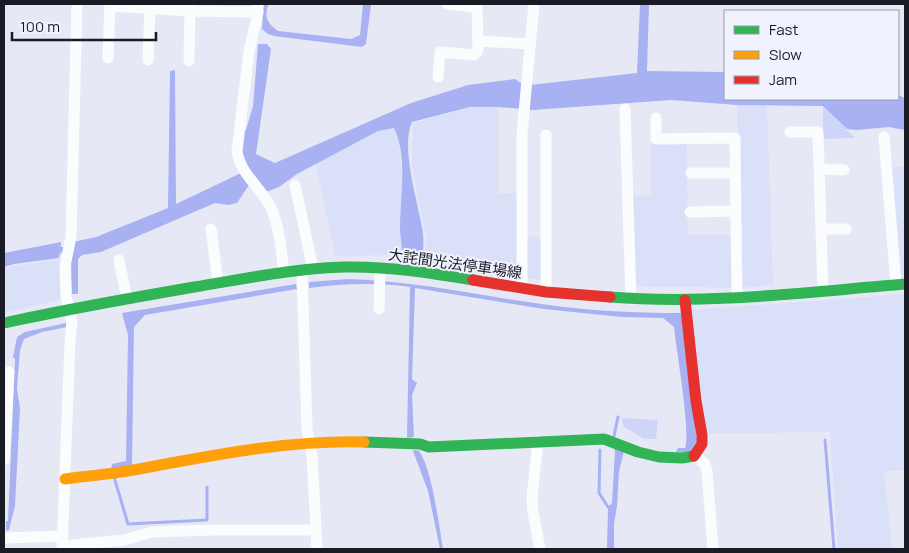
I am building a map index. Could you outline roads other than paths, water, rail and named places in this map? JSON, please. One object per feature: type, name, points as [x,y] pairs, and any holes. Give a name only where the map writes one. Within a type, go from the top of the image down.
[{"type":"main road","name":"大詫間光法停車場線","points":[[4,323],[68,309],[218,283],[307,270],[346,267],[380,277],[418,270],[546,292],[631,299],[737,298],[901,284]]},
{"type":"main road","points":[[65,479],[131,470],[227,452],[329,441],[420,444],[429,447],[604,439],[630,450],[654,457],[682,460],[695,456],[702,444],[684,300]]},
{"type":"street","points":[[62,544],[69,352],[72,322],[68,309],[65,266],[71,237],[77,4]]},
{"type":"street","points":[[438,76],[440,52],[474,55],[478,50],[476,5],[447,4]]},
{"type":"street","points":[[522,288],[522,144],[524,103],[534,4]]},
{"type":"street","points":[[108,58],[110,5],[150,8],[258,8],[249,51],[237,151],[238,161],[246,175],[269,203],[274,216],[284,273]]},
{"type":"street","points":[[188,61],[190,7]]},
{"type":"street","points":[[148,60],[150,8]]},
{"type":"street","points":[[478,41],[530,44]]},
{"type":"street","points":[[625,109],[631,299]]},
{"type":"street","points":[[656,118],[656,139],[735,138],[737,298]]},
{"type":"street","points":[[790,132],[818,132],[823,291]]},
{"type":"street","points":[[546,135],[546,292]]},
{"type":"street","points":[[884,137],[901,284]]},
{"type":"street","points":[[819,169],[844,170]]},
{"type":"street","points":[[691,173],[735,173]]},
{"type":"street","points":[[296,185],[307,270],[309,442],[312,456],[317,549]]},
{"type":"street","points":[[690,212],[736,211]]},
{"type":"street","points":[[210,229],[218,283]]},
{"type":"street","points":[[821,229],[846,229]]},
{"type":"street","points":[[119,260],[127,299]]},
{"type":"street","points":[[379,309],[380,277]]},
{"type":"street","points":[[4,460],[8,372]]},
{"type":"street","points":[[538,441],[532,504],[540,549]]},
{"type":"street","points":[[695,456],[705,464],[707,471],[713,549]]},
{"type":"street","points":[[4,538],[62,544],[124,540],[152,532],[316,530]]},
{"type":"water","points":[[264,4],[269,4],[266,12],[268,19],[278,31],[351,39],[360,35],[363,4],[371,4],[366,44],[362,47],[268,34],[262,29]]},
{"type":"water","points":[[640,4],[649,4],[647,71],[724,72],[724,100],[899,100],[899,95],[905,98],[905,130],[889,127],[847,129],[823,106],[737,105],[671,100],[533,110],[470,107],[412,122],[409,133],[409,161],[423,233],[423,257],[403,255],[400,228],[402,164],[401,152],[394,128],[378,131],[297,174],[279,187],[266,192],[249,185],[237,203],[228,205],[215,203],[101,252],[82,255],[78,259],[78,294],[72,294],[71,260],[73,242],[96,237],[168,208],[170,71],[175,70],[176,204],[241,173],[243,131],[246,130],[253,106],[258,44],[267,44],[271,49],[256,154],[275,163],[411,103],[468,85],[515,79],[521,83],[521,89],[530,85],[637,73]]},
{"type":"water","points":[[61,242],[61,247],[65,247],[64,252],[60,253],[59,258],[4,267],[4,253]]},
{"type":"water","points":[[348,279],[424,286],[581,309],[681,313],[697,441],[690,452],[676,452],[678,448],[685,448],[685,408],[674,327],[663,318],[622,317],[544,309],[415,288],[412,379],[417,383],[412,395],[414,437],[407,438],[410,287],[359,284],[309,288],[309,282]]},
{"type":"water","points":[[296,284],[297,289],[145,315],[134,327],[132,465],[111,470],[112,464],[126,461],[128,335],[122,313]]},
{"type":"water","points":[[66,323],[67,327],[42,332],[24,339],[20,350],[17,388],[20,408],[15,506],[9,530],[6,531],[15,359],[13,357],[17,337],[25,332]]},
{"type":"water","points":[[613,445],[624,451],[619,471],[614,524],[614,549],[607,549],[608,507],[612,503],[615,451]]},
{"type":"water","points":[[413,451],[419,451],[424,459],[428,471],[443,549],[440,549],[428,491]]},
{"type":"waterway","points":[[614,436],[618,417]]},
{"type":"waterway","points":[[825,440],[834,549]]},
{"type":"waterway","points":[[600,450],[599,493],[608,507]]},
{"type":"waterway","points":[[114,477],[128,524],[207,520],[207,487]]}]
